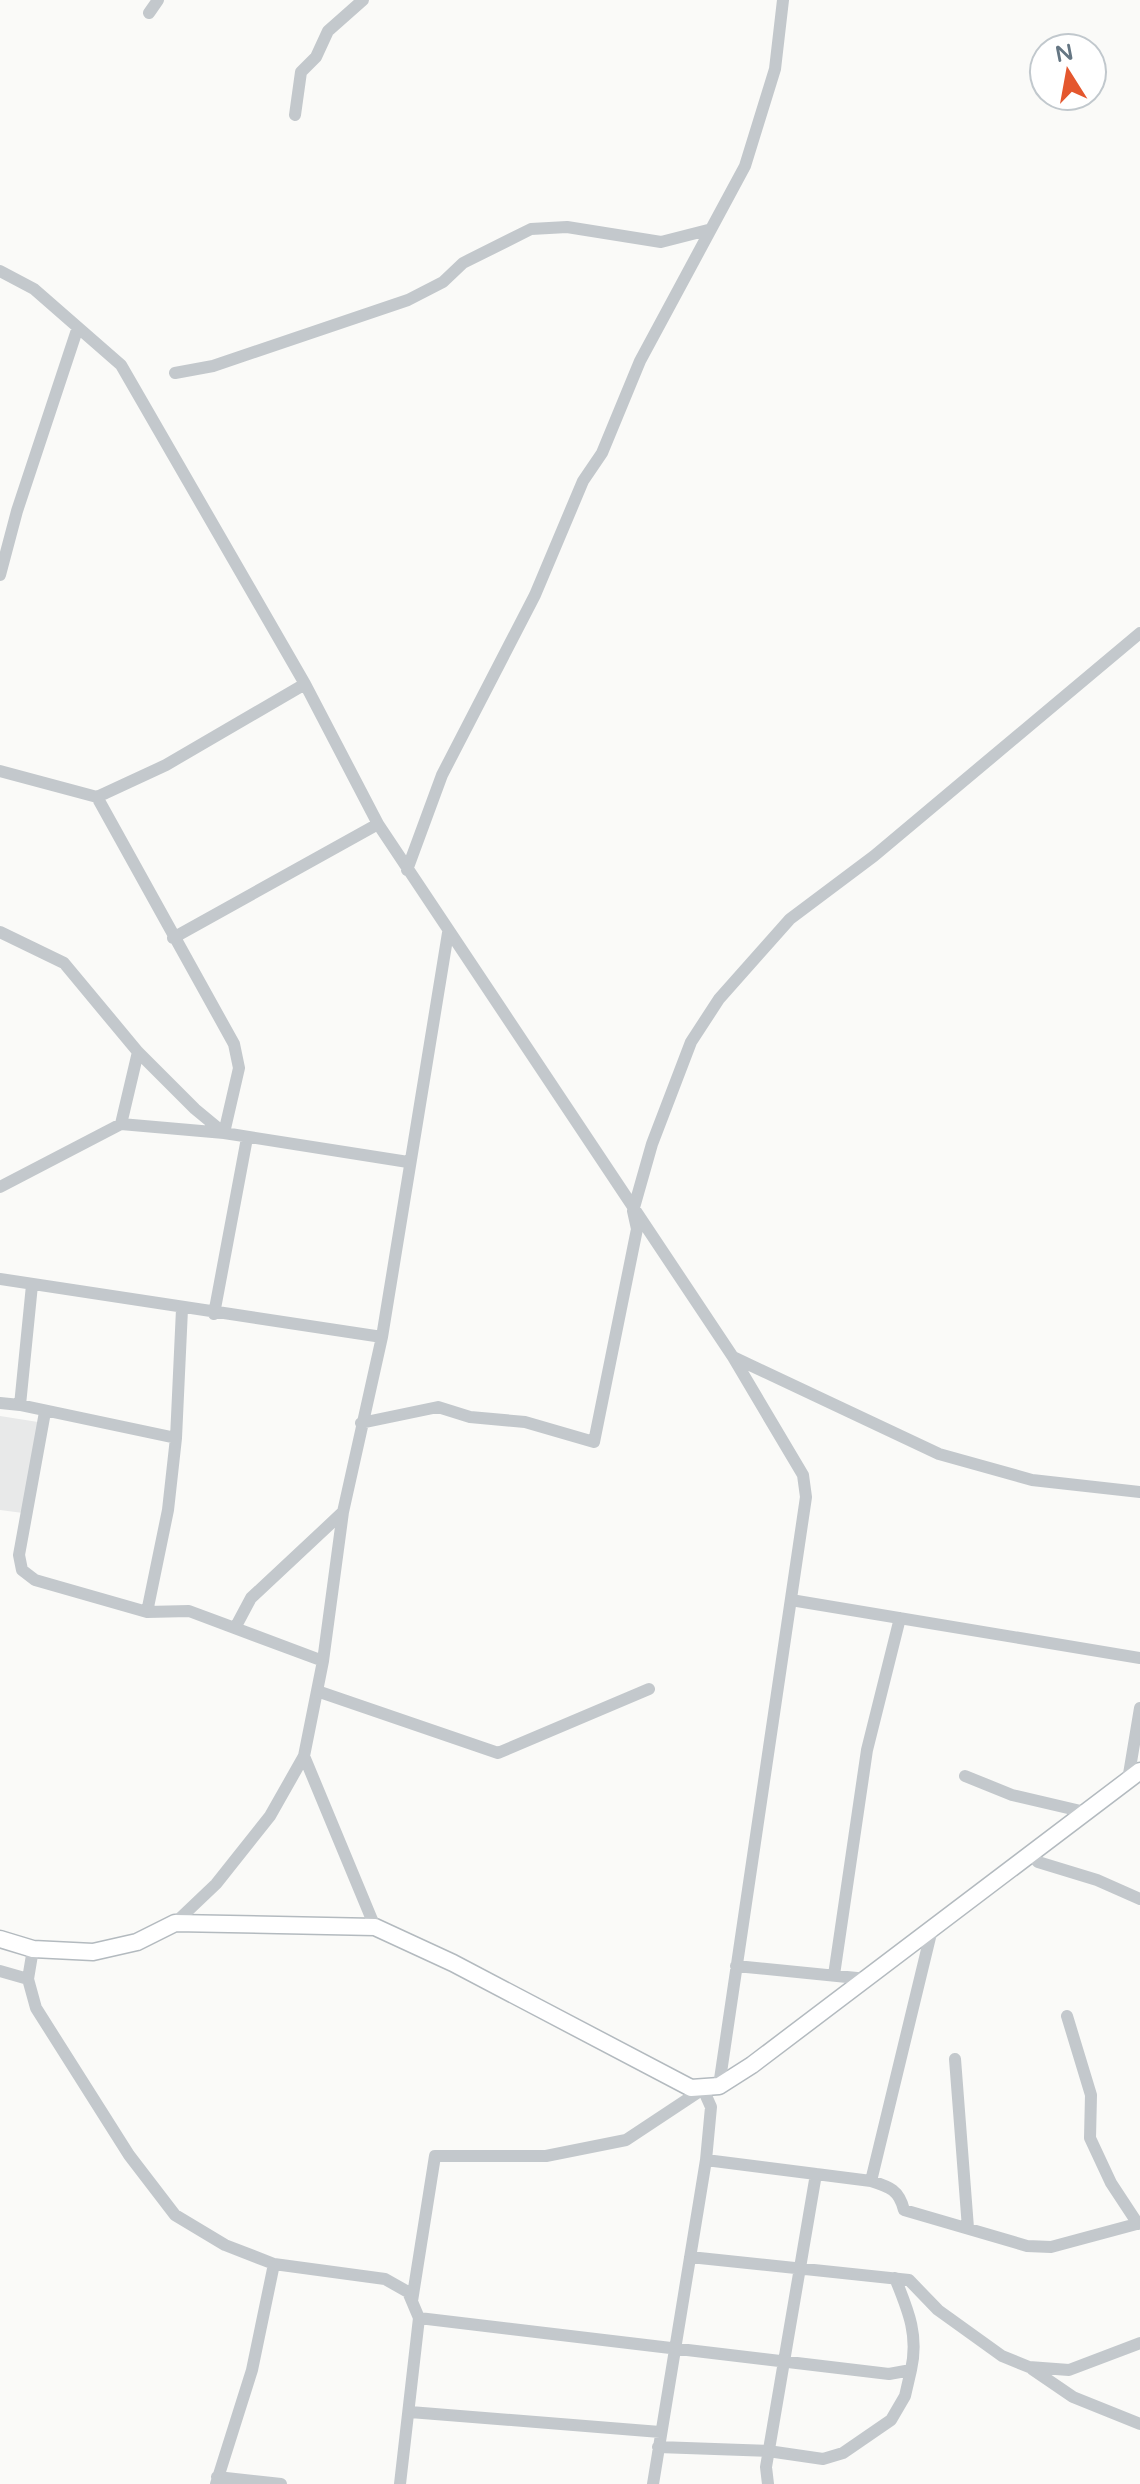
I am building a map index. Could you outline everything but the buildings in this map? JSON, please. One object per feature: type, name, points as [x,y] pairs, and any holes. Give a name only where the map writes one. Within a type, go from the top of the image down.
[{"type":"main road","points":[[0,1939],[33,1949],[93,1952],[117,1948],[175,1923],[375,1927],[453,1963],[691,2088],[711,2088],[867,1979],[1134,1776]]},
{"type":"street","points":[[149,13],[158,0]]},
{"type":"street","points":[[295,115],[301,72],[316,57],[328,31],[363,0]]},
{"type":"street","points":[[407,870],[442,775],[535,595],[583,481],[602,453],[640,361],[745,166],[775,69],[783,0]]},
{"type":"street","points":[[175,373],[213,366],[408,300],[443,282],[463,263],[531,229],[567,227],[661,242],[708,230]]},
{"type":"street","points":[[0,271],[34,289],[77,330],[121,365],[305,684],[378,824],[733,1357],[803,1475],[806,1497],[791,1600],[736,1966],[711,2088],[706,2160],[653,2484]]},
{"type":"street","points":[[0,575],[17,511],[77,330]]},
{"type":"street","points":[[361,1423],[438,1407],[470,1417],[525,1422],[594,1442],[637,1229],[633,1211],[652,1144],[691,1042],[719,999],[790,919],[874,856],[1140,633]]},
{"type":"street","points":[[0,771],[97,797],[166,765],[305,684]]},
{"type":"street","points":[[97,797],[234,1044],[239,1068],[224,1133]]},
{"type":"street","points":[[173,938],[378,824]]},
{"type":"street","points":[[0,932],[48,952],[64,963],[138,1052],[195,1109],[224,1133]]},
{"type":"street","points":[[175,1923],[216,1884],[270,1816],[304,1756],[323,1661],[343,1512],[382,1337],[408,1162],[448,933]]},
{"type":"street","points":[[121,1124],[138,1052]]},
{"type":"street","points":[[0,1187],[121,1124],[224,1133],[408,1162]]},
{"type":"street","points":[[214,1314],[247,1138]]},
{"type":"street","points":[[0,1279],[214,1314],[382,1337]]},
{"type":"street","points":[[20,1405],[32,1285]]},
{"type":"street","points":[[147,1612],[168,1510],[176,1438],[182,1309]]},
{"type":"street","points":[[733,1357],[939,1454],[1032,1480],[1140,1492]]},
{"type":"street","points":[[0,1403],[176,1438]]},
{"type":"street","points":[[45,1412],[19,1555],[22,1570],[35,1580],[147,1612],[189,1611],[323,1661]]},
{"type":"street","points":[[235,1628],[251,1598],[343,1512]]},
{"type":"street","points":[[791,1600],[1140,1658]]},
{"type":"street","points":[[834,1975],[867,1750],[900,1618]]},
{"type":"street","points":[[317,1691],[498,1753],[649,1689]]},
{"type":"street","points":[[1134,1776],[1140,1708]]},
{"type":"street","points":[[304,1756],[375,1927]]},
{"type":"street","points":[[965,1776],[1012,1795],[1085,1812]]},
{"type":"street","points":[[1030,1853],[1038,1862],[1097,1880],[1140,1899]]},
{"type":"street","points":[[871,2181],[932,1929]]},
{"type":"street","points":[[33,1949],[28,1979],[36,2008],[129,2155],[175,2215],[225,2245],[274,2264],[385,2279],[408,2292],[419,2318],[400,2484]]},
{"type":"street","points":[[736,1966],[867,1979]]},
{"type":"street","points":[[0,1971],[28,1979]]},
{"type":"street","points":[[706,2160],[871,2181],[892,2187],[901,2197],[904,2210],[1027,2246],[1051,2247],[1139,2223],[1111,2183],[1090,2138],[1091,2095],[1067,2016]]},
{"type":"street","points":[[955,2059],[968,2228]]},
{"type":"street","points":[[411,2301],[435,2156],[546,2156],[626,2140],[711,2088]]},
{"type":"street","points":[[768,2484],[768,2451],[816,2174]]},
{"type":"street","points":[[690,2257],[909,2280],[938,2310],[1002,2356],[1029,2367],[1073,2397],[1140,2424]]},
{"type":"street","points":[[274,2264],[252,2370],[217,2480],[281,2484]]},
{"type":"street","points":[[658,2447],[768,2451],[823,2459],[843,2453],[891,2420],[905,2396],[915,2350],[913,2324],[895,2278]]},
{"type":"street","points":[[419,2318],[674,2351],[889,2374],[911,2370]]},
{"type":"street","points":[[1029,2367],[1069,2370],[1140,2343]]},
{"type":"street","points":[[410,2412],[660,2432]]},
{"type":"shaded area","points":[[0,1416],[38,1422],[23,1513],[0,1510]]}]
